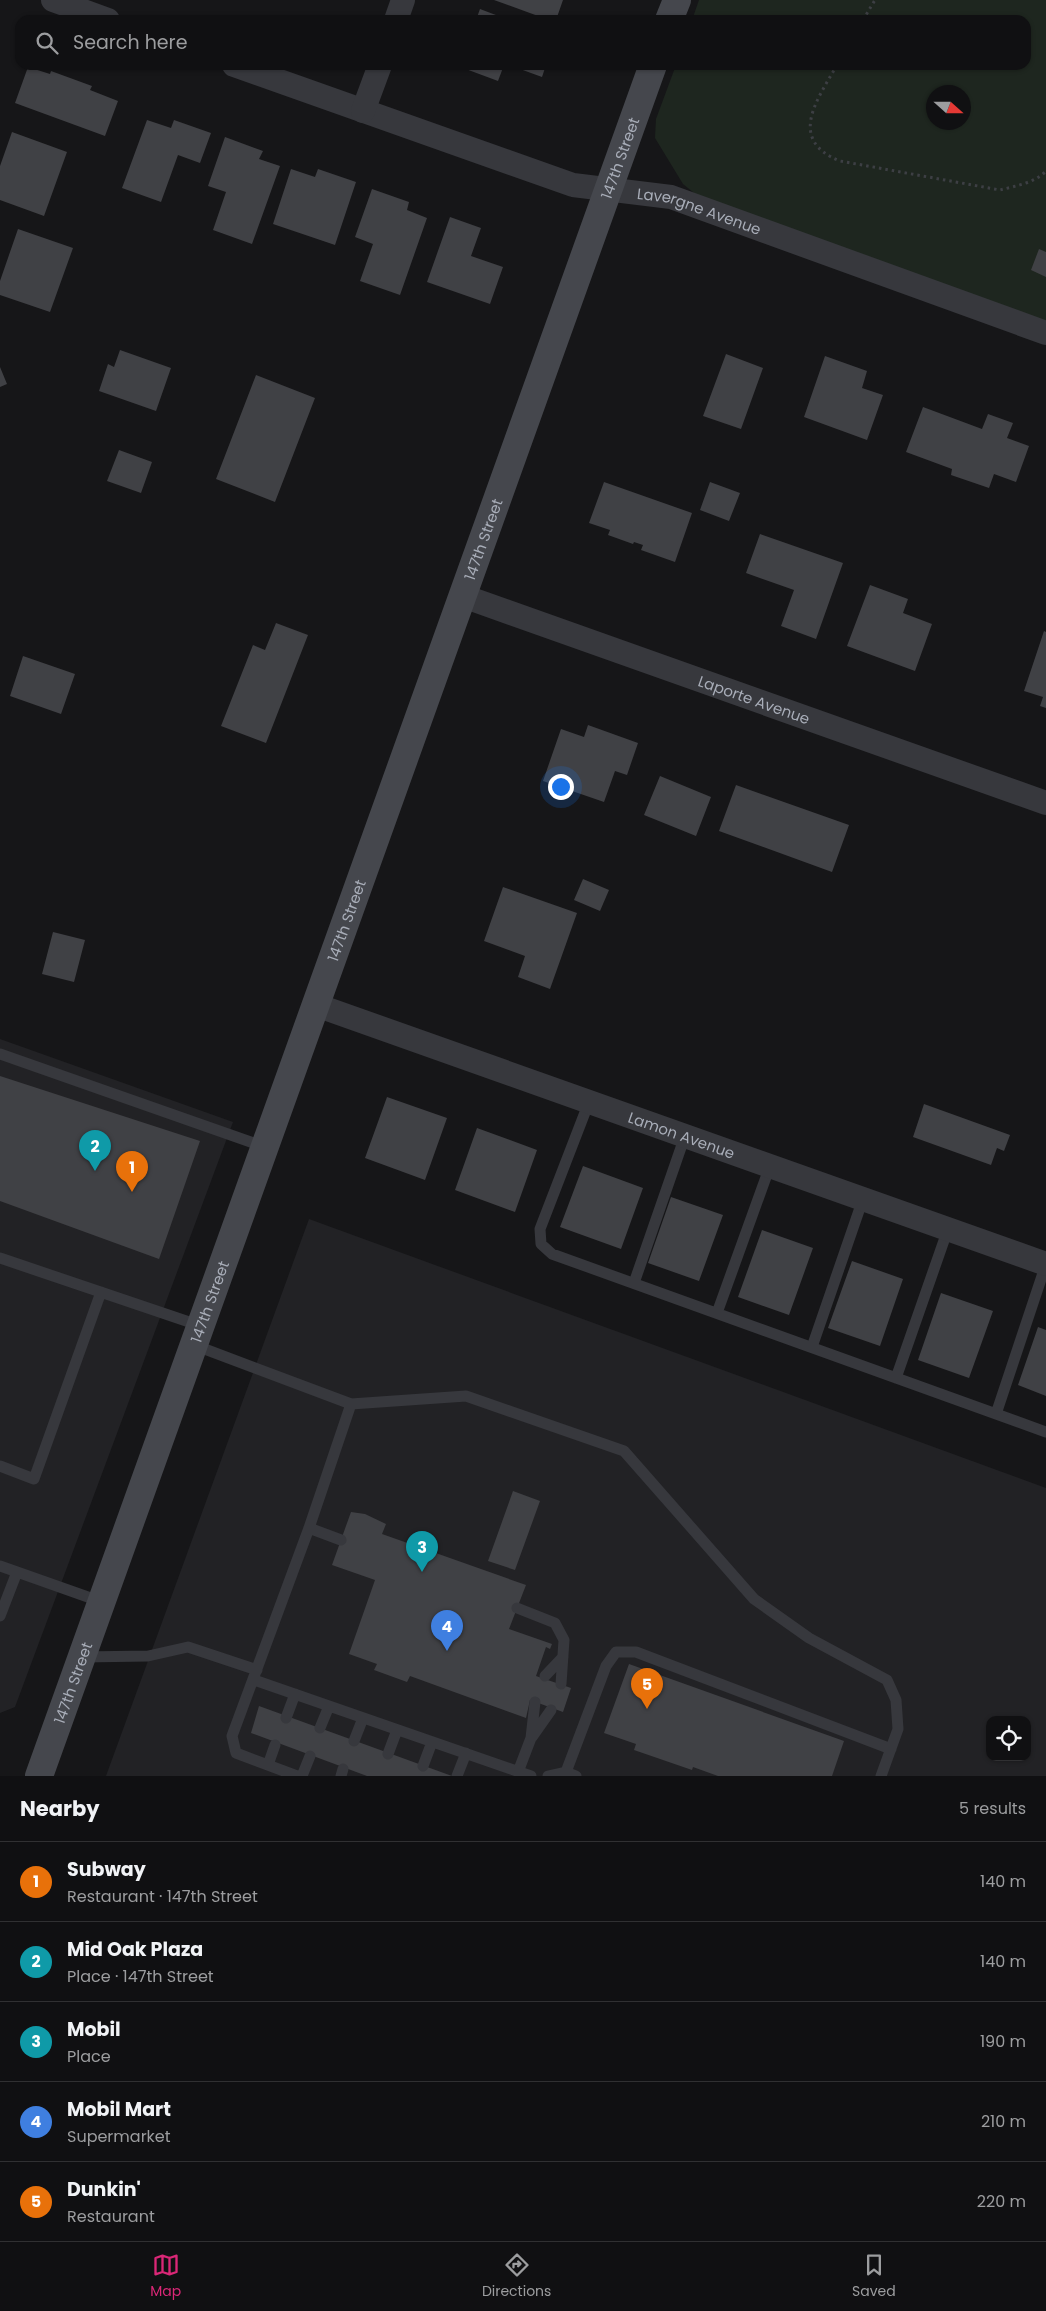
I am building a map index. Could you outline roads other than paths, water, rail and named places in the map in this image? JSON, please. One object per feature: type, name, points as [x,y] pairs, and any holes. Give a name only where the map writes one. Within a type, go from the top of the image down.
[{"type":"main road","points":[[671,15],[676,0]]},
{"type":"main road","name":"147th Street","points":[[39,1776],[651,70]]},
{"type":"street","points":[[53,0],[94,15]]},
{"type":"street","points":[[398,15],[403,0]]},
{"type":"street","name":"Lavergne Avenue","points":[[248,70],[573,185],[671,197],[1046,333]]},
{"type":"street","points":[[363,111],[378,70]]},
{"type":"street","name":"Laporte Avenue","points":[[463,596],[1046,804]]},
{"type":"street","name":"Lamon Avenue","points":[[316,1005],[1046,1264]]},
{"type":"lane","points":[[0,1054],[265,1147]]},
{"type":"lane","points":[[589,1102],[540,1229],[541,1244],[552,1254],[1046,1432]]},
{"type":"lane","points":[[634,1283],[685,1136]]},
{"type":"lane","points":[[718,1314],[770,1166]]},
{"type":"lane","points":[[812,1348],[863,1199]]},
{"type":"lane","points":[[896,1378],[948,1229]]},
{"type":"lane","points":[[0,1258],[101,1292],[351,1404],[466,1396],[624,1451],[754,1599],[809,1638],[887,1680],[896,1700],[898,1728],[881,1776]]},
{"type":"lane","points":[[996,1414],[1046,1264]]},
{"type":"lane","points":[[0,1466],[34,1479],[101,1292]]},
{"type":"lane","points":[[297,1776],[236,1753],[232,1736],[309,1528],[351,1404]]},
{"type":"lane","points":[[309,1528],[341,1540]]},
{"type":"lane","points":[[0,1566],[102,1602]]},
{"type":"lane","points":[[0,1616],[17,1572]]},
{"type":"lane","points":[[517,1608],[555,1623],[564,1640],[561,1684]]},
{"type":"lane","points":[[82,1657],[148,1656],[188,1647],[295,1694],[531,1776]]},
{"type":"lane","points":[[548,1776],[571,1774],[606,1666],[616,1652],[636,1652],[890,1749]]},
{"type":"lane","points":[[545,1676],[563,1657]]},
{"type":"lane","points":[[286,1718],[295,1694]]},
{"type":"lane","points":[[518,1772],[531,1738],[535,1702]]},
{"type":"lane","points":[[320,1728],[329,1706]]},
{"type":"lane","points":[[531,1738],[551,1710]]},
{"type":"lane","points":[[354,1741],[363,1718]]},
{"type":"lane","points":[[388,1754],[398,1730]]},
{"type":"lane","points":[[423,1766],[432,1742]]},
{"type":"lane","points":[[268,1766],[275,1746]]},
{"type":"lane","points":[[457,1776],[466,1754]]},
{"type":"lane","points":[[302,1776],[310,1756]]},
{"type":"place","name":"Mid Oak Plaza","points":[[95,1171]]},
{"type":"place","name":"Subway","points":[[132,1192]]},
{"type":"place","name":"Mobil","points":[[422,1572]]},
{"type":"place","name":"Mobil Mart","points":[[447,1651]]},
{"type":"place","name":"Dunkin'","points":[[647,1709]]}]
